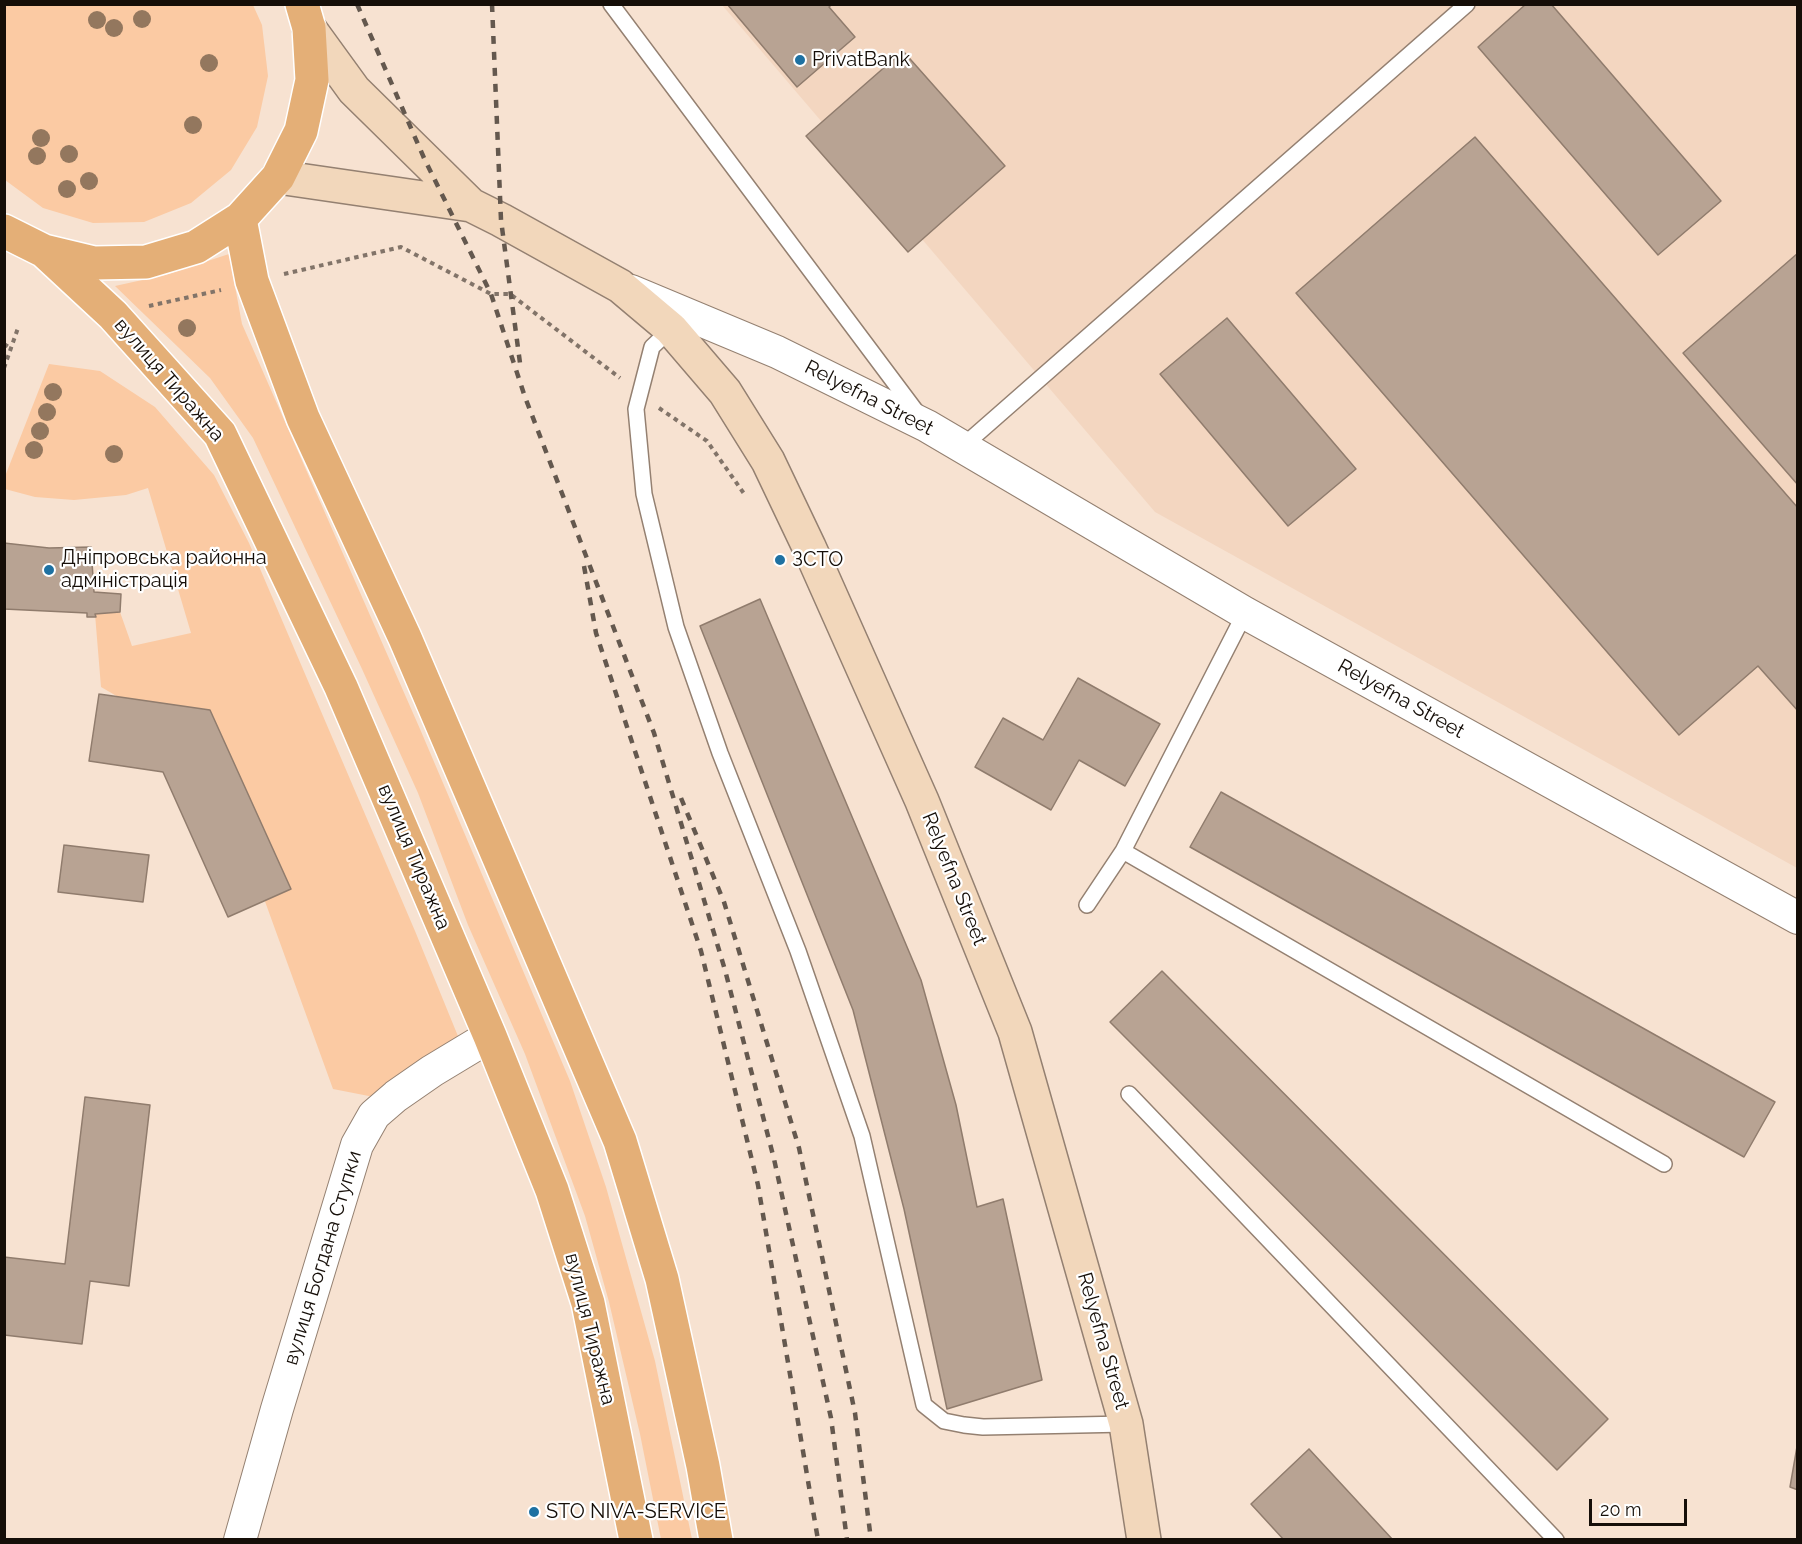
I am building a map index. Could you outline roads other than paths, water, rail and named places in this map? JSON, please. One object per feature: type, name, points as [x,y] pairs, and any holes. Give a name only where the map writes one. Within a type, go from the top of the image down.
[{"type":"main road","points":[[4,231],[44,251],[94,263],[146,261],[196,247],[240,219],[278,177],[301,131],[312,80],[306,16]]},
{"type":"main road","points":[[240,219],[252,281],[303,418],[405,638],[620,1141],[662,1278],[703,1466],[716,1539]]},
{"type":"main road","name":"вулиця Тиражна","points":[[44,251],[113,315],[220,434],[341,687],[490,1036],[552,1190],[588,1303],[636,1539]]},
{"type":"street","points":[[306,16],[354,90],[471,206]]},
{"type":"street","points":[[278,177],[471,206]]},
{"type":"street","name":"Relyefna Street","points":[[471,206],[501,220],[620,286],[777,352],[927,426],[1245,613],[1797,918]]},
{"type":"street","name":"Relyefna Street","points":[[620,286],[671,329],[725,392],[768,461],[922,801],[1015,1032],[1126,1424],[1144,1539]]},
{"type":"street","name":"вулиця Богдана Ступки","points":[[240,1539],[357,1145],[374,1114],[432,1071],[490,1036]]},
{"type":"lane","points":[[611,4],[927,426]]},
{"type":"lane","points":[[962,447],[1467,4]]},
{"type":"lane","points":[[671,329],[652,347],[636,409],[644,494],[676,627],[720,753],[798,951],[861,1136],[924,1405],[944,1421],[964,1425],[1126,1424]]},
{"type":"lane","points":[[1087,905],[1123,851],[1245,613]]},
{"type":"lane","points":[[1123,851],[1664,1164]]},
{"type":"lane","points":[[1129,1094],[1556,1539]]},
{"type":"railway","points":[[357,4],[424,158],[491,294],[525,397],[654,733],[725,970],[774,1159],[831,1418],[847,1540]]},
{"type":"railway","points":[[492,4],[501,220],[520,363]]},
{"type":"railway","points":[[584,566],[596,633],[701,951],[758,1185],[818,1540]]},
{"type":"railway","points":[[681,798],[724,902],[799,1148],[855,1413],[871,1540]]},
{"type":"place","name":"PrivatBank","points":[[800,60]]},
{"type":"place","name":"ЗСТО","points":[[780,560]]},
{"type":"place","name":"Дніпровська районна адміністрація","points":[[49,570]]},
{"type":"place","name":"STO NIVA-SERVICE","points":[[534,1512]]}]
